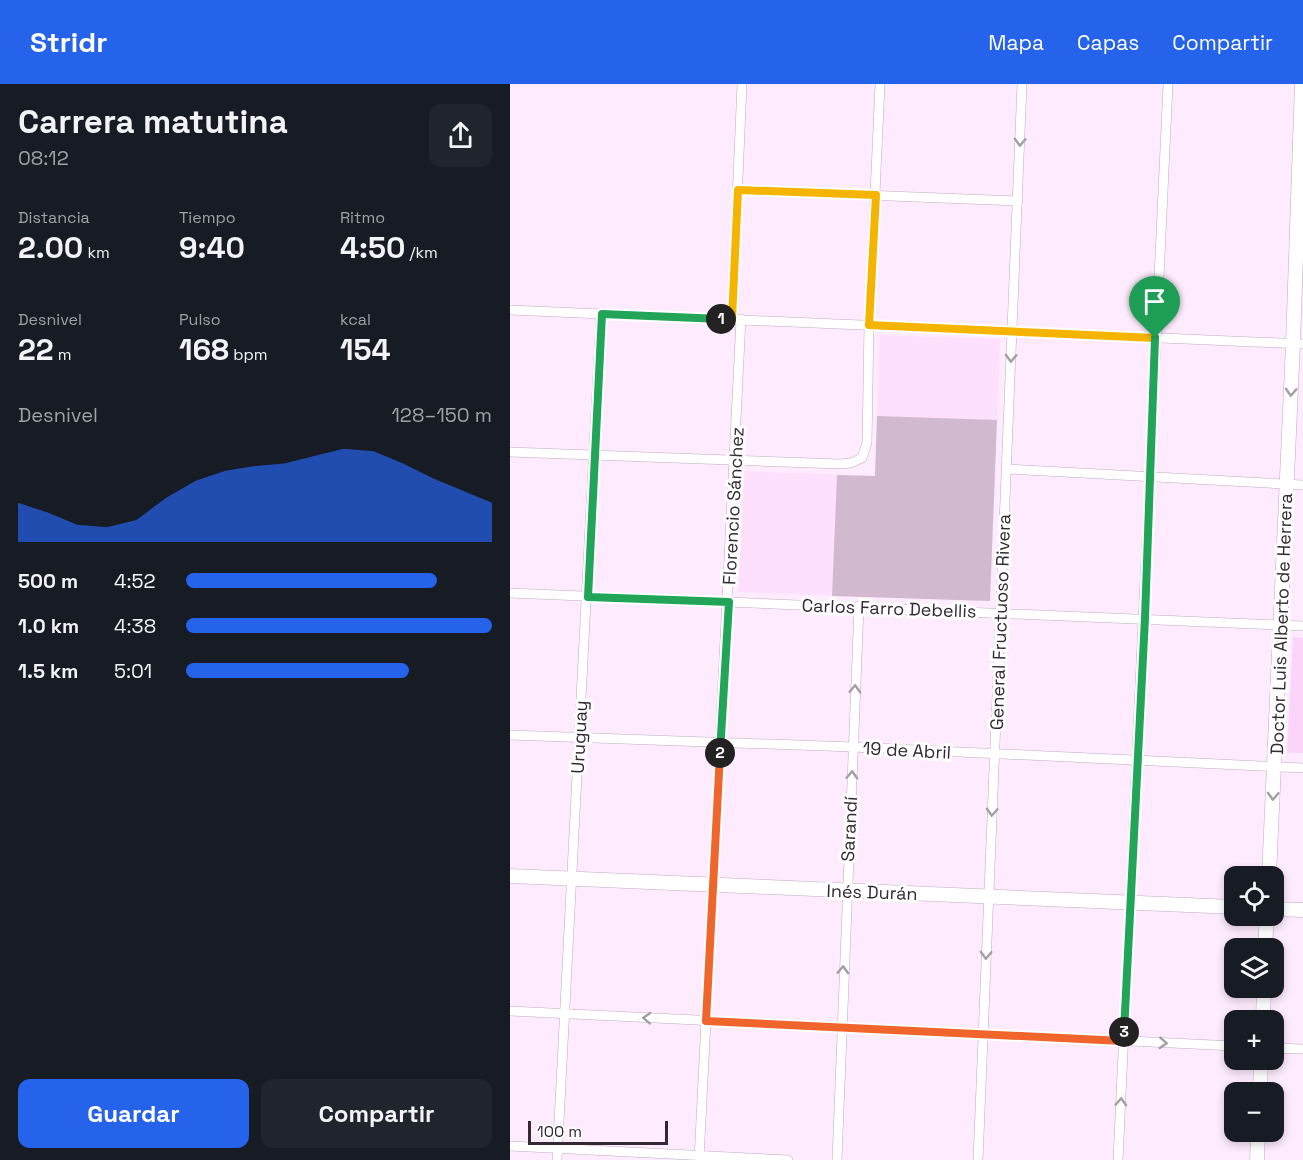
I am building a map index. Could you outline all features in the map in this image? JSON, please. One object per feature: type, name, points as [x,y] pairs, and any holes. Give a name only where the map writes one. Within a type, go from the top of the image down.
[{"type":"street","name":"Florencio Sánchez","points":[[699,1158],[735,460],[738,190],[742,84]]},
{"type":"street","points":[[510,452],[840,464],[859,460],[864,456],[867,443],[869,325],[880,84]]},
{"type":"street","name":"General Fructuoso Rivera","points":[[978,1160],[1022,84]]},
{"type":"street","points":[[1118,1160],[1136,760],[1145,618],[1155,338],[1168,84]]},
{"type":"street","name":"Doctor Luis Alberto de Herrera","points":[[1270,866],[1279,625],[1298,344],[1302,84]]},
{"type":"street","points":[[738,190],[1018,201]]},
{"type":"street","points":[[510,310],[1298,344]]},
{"type":"street","name":"Uruguay","points":[[557,1160],[602,314]]},
{"type":"street","points":[[1007,469],[1303,485]]},
{"type":"street","name":"Carlos Farro Debellis","points":[[510,593],[1303,626]]},
{"type":"street","name":"Sarandí","points":[[837,1160],[859,606]]},
{"type":"street","name":"19 de Abril","points":[[510,735],[853,747],[1303,768]]},
{"type":"street","name":"Inés Durán","points":[[510,876],[1224,907]]},
{"type":"street","points":[[1284,909],[1303,910]]},
{"type":"street","points":[[510,1011],[1224,1046]]},
{"type":"street","points":[[1284,1048],[1303,1049]]},
{"type":"street","points":[[1257,1160],[1258,1142]]},
{"type":"street","points":[[510,1146],[699,1158],[788,1160]]},
{"type":"shaded area","points":[[880,335],[1000,339],[990,601],[738,592],[743,471],[875,476]]},
{"type":"shaded area","points":[[1293,637],[1303,638],[1303,753],[1287,753]]},
{"type":"building","points":[[877,416],[997,420],[990,601],[832,596],[837,475],[875,476]]},
{"type":"route","points":[[738,190],[876,195],[869,325],[1155,338],[1145,618],[1123,1041],[706,1021],[729,602],[588,597],[602,314],[732,319],[738,190]]}]
